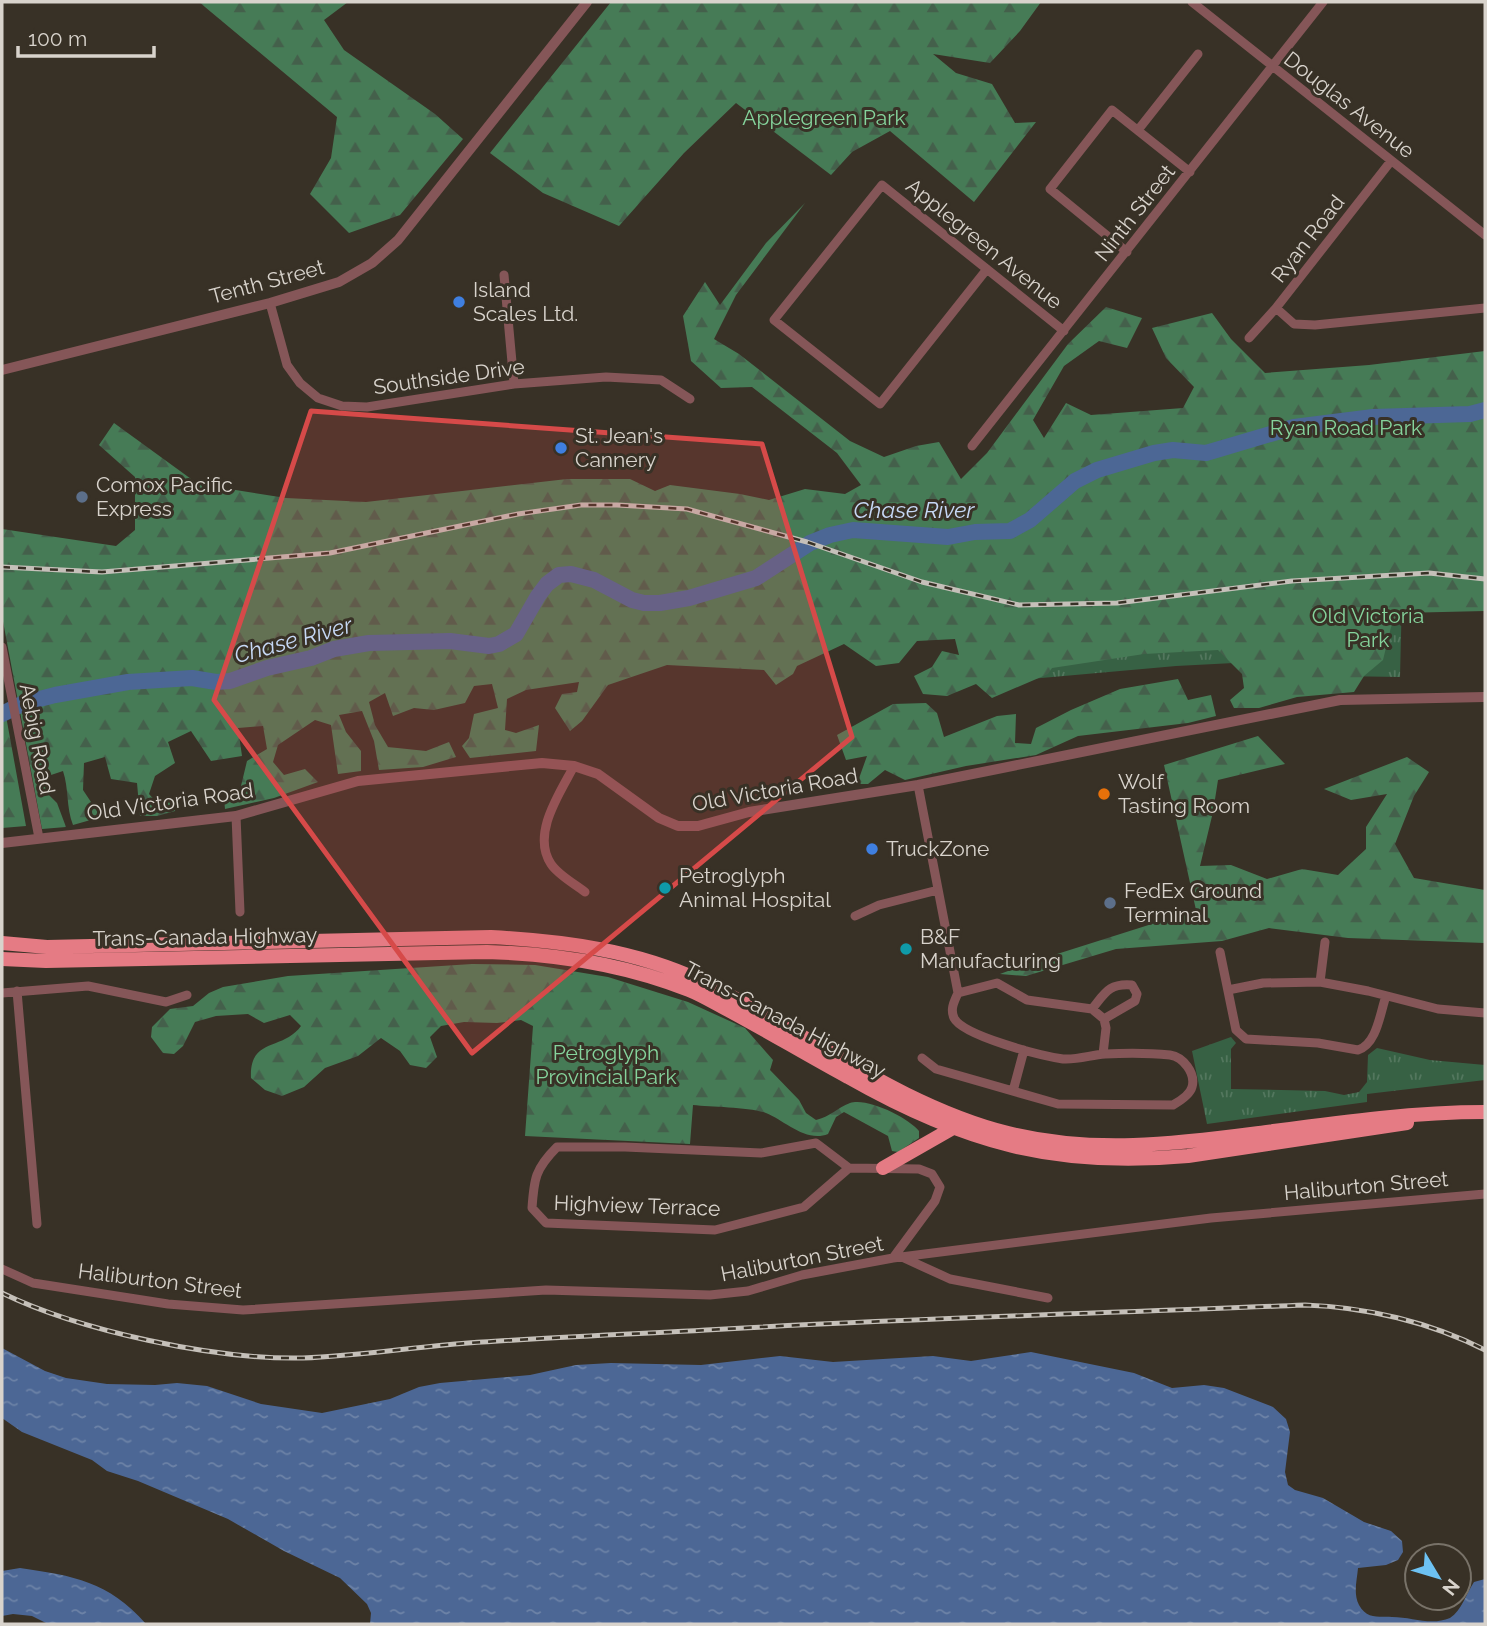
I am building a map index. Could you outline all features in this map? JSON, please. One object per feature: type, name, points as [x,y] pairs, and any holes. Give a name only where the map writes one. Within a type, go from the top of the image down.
[{"type":"highway","name":"Trans-Canada Highway","points":[[2,943],[47,947],[491,937],[540,939],[597,948],[649,961],[699,980],[767,1015],[859,1068],[921,1100],[976,1123],[1032,1139],[1087,1146],[1156,1146],[1382,1117],[1485,1112]]},
{"type":"highway","name":"Trans-Canada Highway","points":[[2,959],[46,961],[487,952],[536,953],[592,962],[644,973],[692,991],[851,1080],[953,1128],[1001,1145],[1082,1158],[1152,1159],[1385,1128],[1454,1113]]},
{"type":"highway","points":[[883,1168],[953,1128]]},
{"type":"street","name":"Tenth Street","points":[[2,370],[270,303],[339,282],[372,263],[397,240],[587,2]]},
{"type":"street","name":"Douglas Avenue","points":[[1192,2],[1485,235]]},
{"type":"street","name":"Ninth Street","points":[[972,446],[1323,2]]},
{"type":"street","points":[[1138,130],[1198,54]]},
{"type":"street","points":[[1127,252],[1050,189],[1112,110],[1190,172]]},
{"type":"street","name":"Ryan Road","points":[[1249,338],[1276,308],[1391,161]]},
{"type":"street","name":"Applegreen Avenue","points":[[987,269],[880,404],[774,320],[883,185],[1064,331]]},
{"type":"street","points":[[504,275],[514,384]]},
{"type":"street","name":"Southside Drive","points":[[270,303],[287,365],[300,383],[318,398],[342,406],[366,407],[514,384],[606,377],[661,380],[690,399]]},
{"type":"street","points":[[1276,308],[1294,324],[1315,325],[1485,308]]},
{"type":"street","name":"Aebig Road","points":[[2,647],[39,838]]},
{"type":"street","name":"Old Victoria Road","points":[[2,843],[236,816],[358,780],[542,763],[574,766],[598,775],[659,818],[678,826],[698,826],[749,812],[918,785],[1340,699],[1485,697]]},
{"type":"street","points":[[574,766],[551,810],[545,832],[545,851],[551,866],[585,892]]},
{"type":"street","points":[[918,785],[958,993],[952,1007],[960,1027],[1024,1050],[1062,1059],[1083,1059],[1104,1054],[1173,1056],[1185,1062],[1192,1074],[1192,1087],[1185,1098],[1173,1105],[1058,1104],[936,1069],[922,1058]]},
{"type":"street","points":[[236,816],[240,912]]},
{"type":"street","points":[[855,916],[879,905],[938,890]]},
{"type":"street","points":[[1320,982],[1325,942]]},
{"type":"street","points":[[1220,952],[1236,1030],[1246,1039],[1318,1043],[1358,1050],[1365,1048],[1372,1039],[1386,996]]},
{"type":"street","points":[[1228,990],[1264,983],[1320,982],[1343,985],[1438,1009],[1485,1013]]},
{"type":"street","points":[[958,993],[997,983],[1027,1000],[1092,1009],[1104,1019],[1104,1054]]},
{"type":"street","points":[[1092,1009],[1107,991],[1118,984],[1132,985],[1137,995],[1136,1001],[1104,1019]]},
{"type":"street","points":[[2,993],[88,986],[166,1002],[187,995]]},
{"type":"street","points":[[17,991],[37,1223]]},
{"type":"street","points":[[1013,1091],[1024,1050]]},
{"type":"street","name":"Highview Terrace","points":[[816,1143],[849,1168],[804,1207],[715,1230],[546,1223],[532,1208],[534,1178],[543,1161],[557,1147],[761,1153],[816,1143]]},
{"type":"street","points":[[849,1168],[919,1169],[933,1174],[940,1187],[936,1201],[898,1258],[950,1279],[1048,1298]]},
{"type":"street","name":"Haliburton Street","points":[[2,1269],[33,1283],[169,1304],[243,1310],[546,1290],[710,1295],[748,1290],[802,1275],[898,1258],[1211,1218],[1485,1194]]},
{"type":"highlighted area","points":[[311,411],[762,444],[852,737],[472,1053],[214,700]]},
{"type":"green space","points":[[199,2],[348,2],[324,20],[344,50],[435,114],[463,139],[400,215],[349,233],[310,194],[331,158],[337,117]]},
{"type":"green space","name":"Applegreen Park","points":[[611,2],[1041,2],[1020,31],[990,63],[933,54],[956,73],[992,84],[1015,123],[1036,122],[974,202],[890,131],[852,152],[831,175],[736,103],[684,153],[619,226],[543,193],[490,153]]},
{"type":"green space","name":"Ryan Road Park","points":[[805,203],[736,295],[714,339],[739,354],[850,441],[884,457],[916,446],[939,442],[961,479],[987,453],[1068,344],[1106,307],[1142,318],[1127,348],[1099,341],[1064,366],[1033,420],[1044,438],[1066,403],[1091,415],[1183,408],[1194,387],[1166,358],[1152,328],[1212,313],[1231,339],[1265,373],[1369,365],[1485,351],[1485,611],[1400,613],[1391,627],[1383,660],[1364,676],[1354,692],[1297,697],[1259,708],[1234,708],[1230,700],[1244,688],[1242,674],[1218,650],[1144,654],[1052,668],[1048,674],[992,698],[976,684],[947,696],[923,694],[914,676],[932,667],[942,651],[959,655],[955,639],[917,641],[899,663],[876,666],[844,644],[797,666],[793,674],[776,685],[764,670],[667,665],[608,685],[582,721],[570,731],[555,708],[562,694],[577,692],[579,682],[526,690],[507,699],[505,730],[516,733],[539,725],[536,751],[470,758],[462,746],[469,738],[474,714],[498,708],[492,684],[474,686],[465,703],[434,710],[414,708],[393,716],[385,693],[369,702],[375,725],[388,747],[426,751],[449,742],[456,757],[423,767],[379,770],[374,741],[362,711],[339,715],[346,732],[361,751],[361,771],[338,774],[331,725],[315,720],[278,745],[273,762],[284,775],[305,769],[318,782],[274,798],[225,809],[224,798],[247,792],[241,786],[247,761],[267,749],[263,726],[238,728],[242,756],[211,761],[191,731],[168,742],[175,763],[155,776],[149,794],[158,804],[177,801],[175,811],[157,816],[140,816],[137,783],[111,779],[105,757],[84,763],[83,790],[101,817],[73,825],[63,771],[42,778],[47,793],[57,803],[66,827],[42,829],[2,616],[2,529],[116,546],[135,530],[135,477],[99,445],[114,423],[198,484],[286,498],[366,502],[567,479],[630,479],[655,491],[670,485],[769,500],[805,489],[845,494],[861,485],[837,453],[752,387],[721,388],[691,361],[683,316],[705,282],[720,305],[766,243]]},
{"type":"green space","name":"Old Victoria Park","points":[[1402,594],[1400,677],[1338,676],[1351,657],[1176,666],[996,682],[1039,628]]},
{"type":"green space","points":[[1178,679],[1188,700],[1211,695],[1216,716],[1188,723],[1078,736],[1036,755],[966,766],[905,780],[885,770],[868,784],[857,784],[867,756],[846,760],[837,735],[893,704],[926,703],[937,713],[944,737],[997,716],[1016,714],[1015,743],[1031,744],[1036,728],[1071,710],[1120,689]]},
{"type":"green space","points":[[2,704],[4,705],[26,826],[2,828]]},
{"type":"green space","points":[[1258,736],[1285,764],[1218,780],[1200,866],[1231,865],[1267,879],[1302,869],[1338,875],[1366,849],[1366,827],[1387,794],[1351,800],[1324,789],[1407,757],[1429,772],[1414,796],[1395,844],[1414,878],[1485,890],[1485,943],[1348,938],[1269,928],[1222,941],[1116,949],[1026,976],[1000,974],[1196,910],[1164,765]]},
{"type":"green space","name":"Petroglyph Provincial Park","points":[[472,964],[535,965],[608,977],[688,1002],[745,1028],[773,1060],[770,1070],[799,1100],[806,1113],[816,1120],[850,1103],[867,1103],[906,1120],[919,1131],[919,1138],[898,1152],[892,1151],[888,1136],[844,1112],[836,1117],[828,1134],[812,1136],[759,1111],[693,1105],[690,1144],[525,1136],[533,1026],[521,1020],[497,1023],[464,1022],[441,1026],[430,1037],[437,1057],[426,1068],[410,1065],[400,1051],[381,1038],[358,1056],[325,1068],[304,1087],[282,1096],[265,1090],[251,1078],[252,1065],[261,1050],[294,1034],[301,1026],[290,1015],[264,1023],[248,1014],[216,1016],[195,1022],[183,1046],[174,1054],[163,1053],[151,1037],[152,1027],[170,1009],[193,1006],[209,993],[223,987],[288,976]]},
{"type":"green space","points":[[1231,1037],[1236,1043],[1231,1049],[1231,1089],[1325,1091],[1344,1095],[1359,1092],[1367,1082],[1368,1055],[1377,1048],[1430,1060],[1485,1065],[1485,1080],[1367,1094],[1367,1102],[1207,1124],[1192,1051]]},
{"type":"water","points":[[2,1348],[45,1371],[66,1378],[107,1384],[177,1383],[207,1386],[261,1404],[322,1413],[390,1399],[419,1387],[440,1383],[530,1375],[576,1365],[701,1365],[780,1356],[833,1362],[933,1356],[971,1361],[1031,1352],[1134,1373],[1172,1388],[1204,1385],[1224,1388],[1273,1407],[1286,1419],[1290,1432],[1285,1472],[1288,1485],[1295,1490],[1323,1498],[1364,1522],[1391,1531],[1402,1541],[1403,1552],[1398,1560],[1386,1565],[1358,1568],[1356,1596],[1362,1610],[1374,1616],[1443,1620],[1457,1612],[1473,1612],[1473,1584],[1485,1579],[1485,1624],[370,1624],[371,1613],[367,1604],[340,1578],[284,1551],[228,1519],[138,1481],[107,1471],[92,1460],[22,1432],[2,1418]]},
{"type":"water","points":[[20,1568],[74,1578],[104,1589],[146,1624],[48,1624],[32,1616],[2,1616],[2,1571]]},
{"type":"waterway","name":"Chase River","points":[[2,714],[24,703],[55,695],[128,682],[192,678],[230,681],[334,649],[369,643],[450,641],[489,646],[499,644],[516,634],[538,596],[547,584],[559,575],[571,574],[594,580],[632,600],[644,603],[689,598],[756,578],[810,543],[853,530],[948,537],[975,532],[1010,531],[1030,520],[1075,481],[1097,470],[1154,453],[1173,450],[1206,453],[1294,427],[1373,417],[1470,414],[1485,410]]},
{"type":"railway","points":[[2,567],[102,572],[330,553],[518,514],[581,505],[617,505],[687,509],[807,542],[922,582],[1019,605],[1117,603],[1292,581],[1429,573],[1485,579]]},
{"type":"railway","points":[[2,1293],[34,1307],[109,1331],[190,1348],[268,1357],[324,1357],[468,1343],[797,1325],[1305,1305],[1351,1309],[1397,1318],[1442,1331],[1485,1350]]},
{"type":"place","name":"Island Scales Ltd.","points":[[459,302]]},
{"type":"place","name":"St. Jean's Cannery","points":[[561,448]]},
{"type":"place","name":"Comox Pacific Express","points":[[82,497]]},
{"type":"place","name":"Wolf Tasting Room","points":[[1104,794]]},
{"type":"place","name":"TruckZone","points":[[872,849]]},
{"type":"place","name":"Petroglyph Animal Hospital","points":[[665,888]]},
{"type":"place","name":"FedEx Ground Terminal","points":[[1110,903]]},
{"type":"place","name":"B&F Manufacturing","points":[[906,949]]}]
